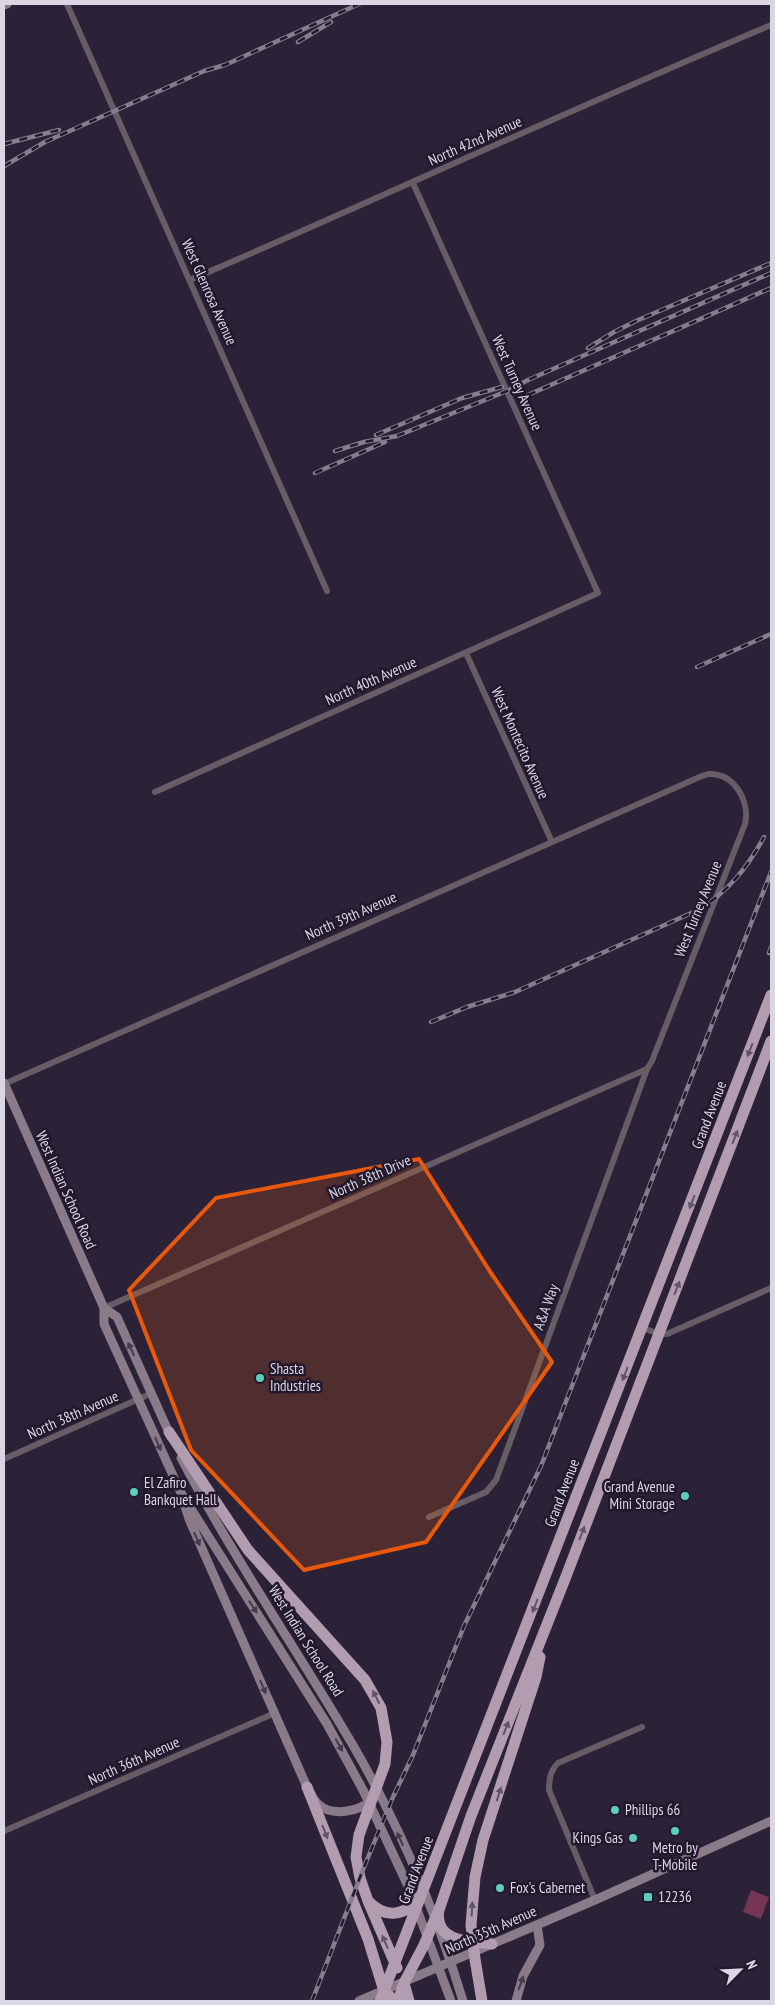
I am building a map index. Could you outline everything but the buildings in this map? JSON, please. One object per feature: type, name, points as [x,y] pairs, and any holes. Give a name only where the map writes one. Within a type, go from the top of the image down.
[{"type":"highway","name":"Grand Avenue","points":[[382,1996],[770,1002]]},
{"type":"highway","points":[[492,1944],[462,1942],[450,1936],[441,1925],[438,1914],[440,1907],[471,1816],[565,1579],[771,1042]]},
{"type":"highway","points":[[169,1432],[248,1550],[361,1675],[376,1697],[384,1718],[387,1742],[385,1764],[359,1835],[357,1866],[368,1901],[404,1983],[409,2001]]},
{"type":"highway","points":[[552,1561],[565,1579]]},
{"type":"highway","points":[[482,1996],[475,1959],[472,1925],[475,1877],[484,1840],[536,1677],[544,1630]]},
{"type":"highway","points":[[466,1783],[482,1790]]},
{"type":"highway","points":[[306,1788],[368,1939],[382,1996],[397,2001],[440,1907]]},
{"type":"highway","points":[[368,1901],[379,1911],[394,1914],[411,1907],[426,1886]]},
{"type":"main road","name":"West Indian School Road","points":[[4,1084],[104,1308],[104,1324],[181,1493],[322,1716],[353,1770],[406,1880],[450,1999]]},
{"type":"main road","name":"West Indian School Road","points":[[104,1308],[117,1317],[169,1432],[199,1492],[355,1749],[384,1805],[418,1880],[463,2000]]},
{"type":"main road","points":[[181,1493],[189,1519],[306,1788],[321,1807],[338,1812],[358,1808],[370,1801],[375,1795]]},
{"type":"main road","name":"North 35th Avenue","points":[[359,2001],[382,1996],[404,1983],[771,1821]]},
{"type":"main road","points":[[516,2001],[523,1976],[540,1945],[537,1925]]},
{"type":"street","name":"West Glenrosa Avenue","points":[[67,4],[328,591]]},
{"type":"street","name":"North 42nd Avenue","points":[[190,280],[771,25]]},
{"type":"street","name":"West Turney Avenue","points":[[413,183],[598,593]]},
{"type":"street","name":"North 40th Avenue","points":[[154,792],[466,654],[598,593]]},
{"type":"street","name":"West Montecito Avenue","points":[[466,654],[552,842]]},
{"type":"street","name":"West Turney Avenue","points":[[647,1069],[716,898],[746,816],[742,795],[732,783],[723,777],[710,774]]},
{"type":"street","name":"North 39th Avenue","points":[[4,1084],[710,774]]},
{"type":"street","name":"North 38th Drive","points":[[104,1308],[647,1069]]},
{"type":"street","name":"A&A Way","points":[[429,1517],[486,1492],[496,1480],[647,1069]]},
{"type":"street","points":[[642,1328],[659,1334],[668,1334],[771,1288]]},
{"type":"street","name":"North 38th Avenue","points":[[4,1459],[152,1394]]},
{"type":"street","name":"North 36th Avenue","points":[[4,1831],[275,1713]]},
{"type":"street","points":[[595,1900],[549,1790],[549,1781],[558,1763],[642,1727]]},
{"type":"highlighted area","points":[[419,1159],[489,1270],[552,1362],[426,1542],[304,1570],[191,1450],[129,1290],[216,1198]]},
{"type":"shaded area","points":[[751,1890],[769,1897],[761,1919],[743,1912]]},
{"type":"railway","points":[[4,166],[45,142],[204,71],[225,65],[359,4]]},
{"type":"railway","points":[[298,42],[331,22]]},
{"type":"railway","points":[[4,144],[59,130]]},
{"type":"railway","points":[[588,348],[636,321],[771,263]]},
{"type":"railway","points":[[335,451],[364,442],[397,436],[507,391],[771,273]]},
{"type":"railway","points":[[528,395],[771,288]]},
{"type":"railway","points":[[376,435],[462,398],[502,387]]},
{"type":"railway","points":[[315,473],[385,442]]},
{"type":"railway","points":[[697,667],[771,634]]},
{"type":"railway","points":[[431,1022],[467,1007],[515,992],[698,910],[728,887],[744,869],[764,837]]},
{"type":"railway","points":[[312,2001],[364,1867],[413,1755],[464,1626],[541,1466],[771,872]]},
{"type":"railway","points":[[769,953],[771,947]]},
{"type":"place","name":"Shasta Industries","points":[[260,1378]]},
{"type":"place","name":"El Zafiro Bankquet Hall","points":[[134,1492]]},
{"type":"place","name":"Grand Avenue Mini Storage","points":[[685,1496]]},
{"type":"place","name":"Phillips 66","points":[[615,1810]]},
{"type":"place","name":"Metro by T-Mobile","points":[[675,1831]]},
{"type":"place","name":"Kings Gas","points":[[633,1838]]},
{"type":"place","name":"Fox's Cabernet","points":[[500,1888]]},
{"type":"place","name":"12236","points":[[648,1897]]}]
